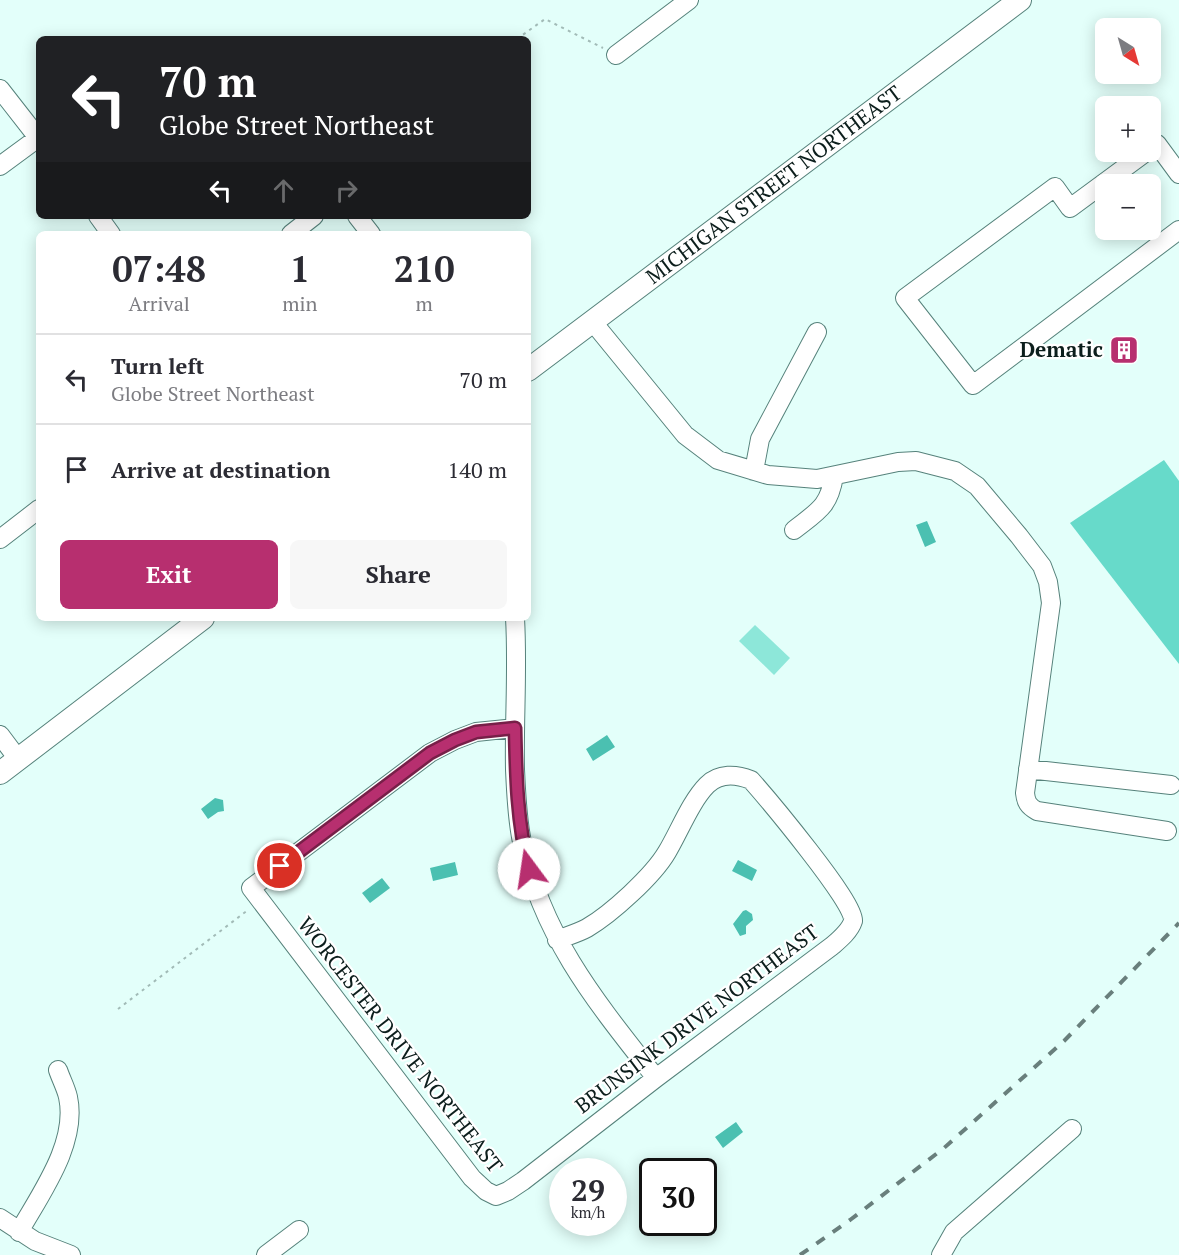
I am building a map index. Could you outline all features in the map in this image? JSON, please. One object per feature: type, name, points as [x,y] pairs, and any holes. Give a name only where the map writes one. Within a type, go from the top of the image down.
[{"type":"main road","name":"MICHIGAN STREET NORTHEAST","points":[[531,368],[1020,0]]},
{"type":"main road","points":[[0,773],[199,621]]},
{"type":"street","points":[[616,55],[689,0]]},
{"type":"street","points":[[0,89],[36,136]]},
{"type":"street","points":[[0,166],[36,140]]},
{"type":"street","points":[[1161,149],[1179,174]]},
{"type":"street","points":[[1132,162],[1070,208],[1055,187],[905,298],[973,385],[1179,230]]},
{"type":"street","points":[[295,231],[310,219]]},
{"type":"street","points":[[359,219],[369,231]]},
{"type":"street","points":[[592,321],[685,435],[718,460],[768,475],[817,479],[916,460],[955,471],[977,486],[1042,566],[1052,603],[1028,770],[1026,802],[1037,811],[1167,831]]},
{"type":"street","points":[[754,471],[760,439],[818,332]]},
{"type":"street","points":[[794,530],[825,505],[832,493],[834,476]]},
{"type":"street","points":[[0,539],[36,511]]},
{"type":"street","points":[[515,621],[516,771],[522,840],[536,890],[557,940],[593,999],[656,1078]]},
{"type":"street","points":[[256,894],[430,753],[476,732],[515,728]]},
{"type":"street","points":[[0,735],[18,759]]},
{"type":"street","points":[[1028,770],[1171,785]]},
{"type":"street","name":"BRUNSINK DRIVE NORTHEAST","points":[[496,1196],[522,1181],[832,946],[846,933],[853,921],[852,914],[839,891],[751,780],[740,776],[725,776],[708,784],[700,794],[665,855],[638,885],[615,907],[586,928],[557,940]]},
{"type":"street","name":"WORCESTER DRIVE NORTHEAST","points":[[256,894],[472,1178],[486,1191],[496,1196]]},
{"type":"street","points":[[19,1232],[55,1168],[69,1126],[68,1097],[58,1070]]},
{"type":"street","points":[[941,1255],[954,1232],[1072,1129]]},
{"type":"street","points":[[0,1218],[19,1232],[54,1250],[71,1255]]},
{"type":"street","points":[[266,1255],[299,1230]]},
{"type":"path","points":[[521,36],[545,19],[616,55]]},
{"type":"path","points":[[118,1009],[256,894]]},
{"type":"shaded area","points":[[1164,460],[1179,481],[1179,664],[1070,523]]},
{"type":"shaded area","points":[[927,521],[936,542],[925,547],[916,525]]},
{"type":"shaded area","points":[[755,625],[790,658],[774,675],[739,641]]},
{"type":"shaded area","points":[[607,735],[615,747],[593,761],[586,749]]},
{"type":"shaded area","points":[[215,798],[223,800],[224,811],[208,819],[201,809]]},
{"type":"shaded area","points":[[738,860],[757,870],[752,881],[732,871]]},
{"type":"shaded area","points":[[455,862],[458,875],[433,881],[430,868]]},
{"type":"shaded area","points":[[382,878],[390,888],[370,903],[362,893]]},
{"type":"shaded area","points":[[746,910],[752,914],[753,920],[746,926],[746,934],[740,936],[733,924]]},
{"type":"shaded area","points":[[736,1122],[743,1132],[723,1148],[715,1137]]},
{"type":"railway","points":[[800,1255],[944,1148],[1064,1041],[1179,923]]},
{"type":"place","name":"Dematic","points":[[1124,350]]},
{"type":"route","points":[[280,866],[430,753],[476,732],[515,728],[522,840],[529,869]]}]
